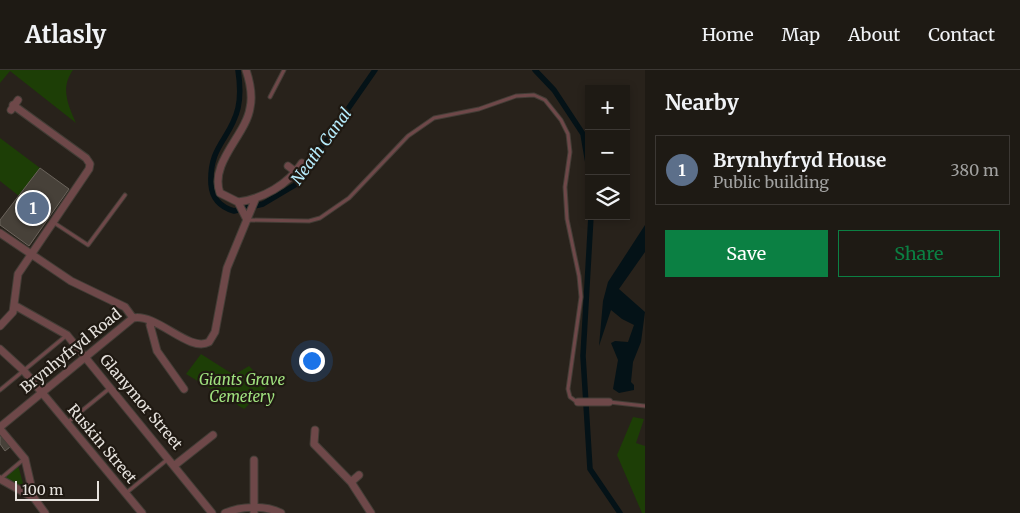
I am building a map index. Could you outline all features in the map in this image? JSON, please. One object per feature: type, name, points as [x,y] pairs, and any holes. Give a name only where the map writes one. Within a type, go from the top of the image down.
[{"type":"street","points":[[244,210],[220,192],[217,183],[222,165],[250,109],[251,87],[246,70]]},
{"type":"street","points":[[0,326],[13,312],[18,274],[89,169],[90,164],[86,158],[14,105]]},
{"type":"street","points":[[0,233],[71,282],[125,307],[136,318],[151,322],[197,344],[206,343],[214,337],[227,268],[244,210],[254,201],[288,180],[302,163]]},
{"type":"street","points":[[288,166],[296,172]]},
{"type":"street","points":[[244,210],[254,201]]},
{"type":"street","name":"Glanymor Street","points":[[14,305],[67,335],[175,465],[208,512]]},
{"type":"street","name":"Brynhyfryd Road","points":[[0,428],[86,356],[136,318]]},
{"type":"street","points":[[151,322],[150,325],[157,351],[184,389]]},
{"type":"street","name":"Ruskin Street","points":[[0,349],[24,371],[142,513]]},
{"type":"street","points":[[578,402],[609,402]]},
{"type":"street","points":[[0,428],[25,459],[34,498],[45,513]]},
{"type":"street","points":[[316,430],[314,444],[351,482],[372,513]]},
{"type":"street","name":"Glanymor Street","points":[[175,465],[213,435]]},
{"type":"street","points":[[254,460],[254,510]]},
{"type":"street","points":[[351,482],[359,475]]},
{"type":"street","points":[[0,479],[34,498]]},
{"type":"street","points":[[225,513],[233,510],[273,509],[281,513]]},
{"type":"lane","points":[[270,97],[284,70]]},
{"type":"lane","points":[[244,210],[309,221],[320,218],[349,198],[408,136],[434,118],[479,109],[516,96],[534,95],[545,100],[561,120],[568,134],[570,152],[565,187],[566,211],[570,240],[579,276],[581,297],[568,390],[570,397],[578,402]]},
{"type":"lane","points":[[53,222],[83,244],[88,245],[125,195]]},
{"type":"lane","points":[[1,388],[67,335]]},
{"type":"lane","points":[[68,422],[111,387]]},
{"type":"lane","points":[[609,402],[645,406]]},
{"type":"lane","points":[[126,494],[169,458]]},
{"type":"lane","points":[[0,479],[25,459]]},
{"type":"green space","points":[[0,70],[73,70],[66,90],[68,103],[76,123],[10,71],[0,83]]},
{"type":"green space","points":[[0,138],[40,168],[19,196],[0,181]]},
{"type":"green space","name":"Giants Grave Cemetery","points":[[201,354],[234,375],[249,366],[268,386],[244,409],[186,374]]},
{"type":"green space","points":[[633,417],[644,419],[636,443],[645,446],[645,513],[642,513],[617,455]]},
{"type":"green space","points":[[18,465],[24,487],[4,478]]},
{"type":"shaded area","points":[[645,225],[645,252],[619,289],[645,312],[641,342],[633,362],[631,382],[634,385],[634,390],[619,393],[613,389],[618,360],[611,343],[615,341],[628,342],[634,325],[622,319],[611,310],[599,346],[603,301],[608,282]]},
{"type":"building","points":[[40,168],[69,189],[29,246],[0,225],[0,220]]},
{"type":"building","points":[[0,435],[10,447],[5,451],[0,444]]},
{"type":"waterway","name":"Neath Canal","points":[[238,70],[240,89],[238,108],[235,119],[213,160],[211,171],[211,184],[215,198],[225,207],[234,211],[263,204],[295,185],[375,70]]},
{"type":"waterway","name":"Neath Canal","points":[[535,70],[554,90],[583,134],[585,146]]},
{"type":"waterway","name":"Neath Canal","points":[[591,220],[583,356],[590,469],[620,513]]},
{"type":"place","name":"Brynhyfryd House","points":[[33,208]]}]
